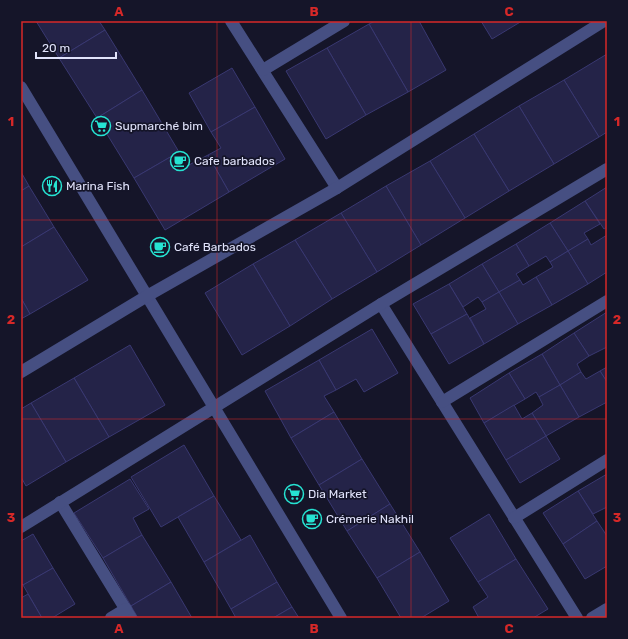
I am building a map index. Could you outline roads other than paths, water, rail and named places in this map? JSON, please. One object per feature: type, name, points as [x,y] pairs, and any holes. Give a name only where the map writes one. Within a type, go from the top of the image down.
[{"type":"street","points":[[231,21],[337,188]]},
{"type":"street","points":[[263,70],[344,21]]},
{"type":"street","points":[[21,372],[147,296],[337,188],[604,21]]},
{"type":"street","points":[[21,87],[341,618]]},
{"type":"street","points":[[21,526],[381,304],[607,170]]},
{"type":"street","points":[[442,402],[607,302]]},
{"type":"street","points":[[381,304],[577,618]]},
{"type":"street","points":[[514,518],[607,460]]},
{"type":"street","points":[[60,502],[128,614],[111,618]]},
{"type":"street","points":[[592,618],[607,609]]},
{"type":"place","name":"Supmarché bim","points":[[101,126]]},
{"type":"place","name":"Cafe barbados","points":[[180,161]]},
{"type":"place","name":"Marina Fish","points":[[52,186]]},
{"type":"place","name":"Café Barbados","points":[[160,247]]},
{"type":"place","name":"Dia Market","points":[[294,494]]},
{"type":"place","name":"Crémerie Nakhil","points":[[312,519]]}]
